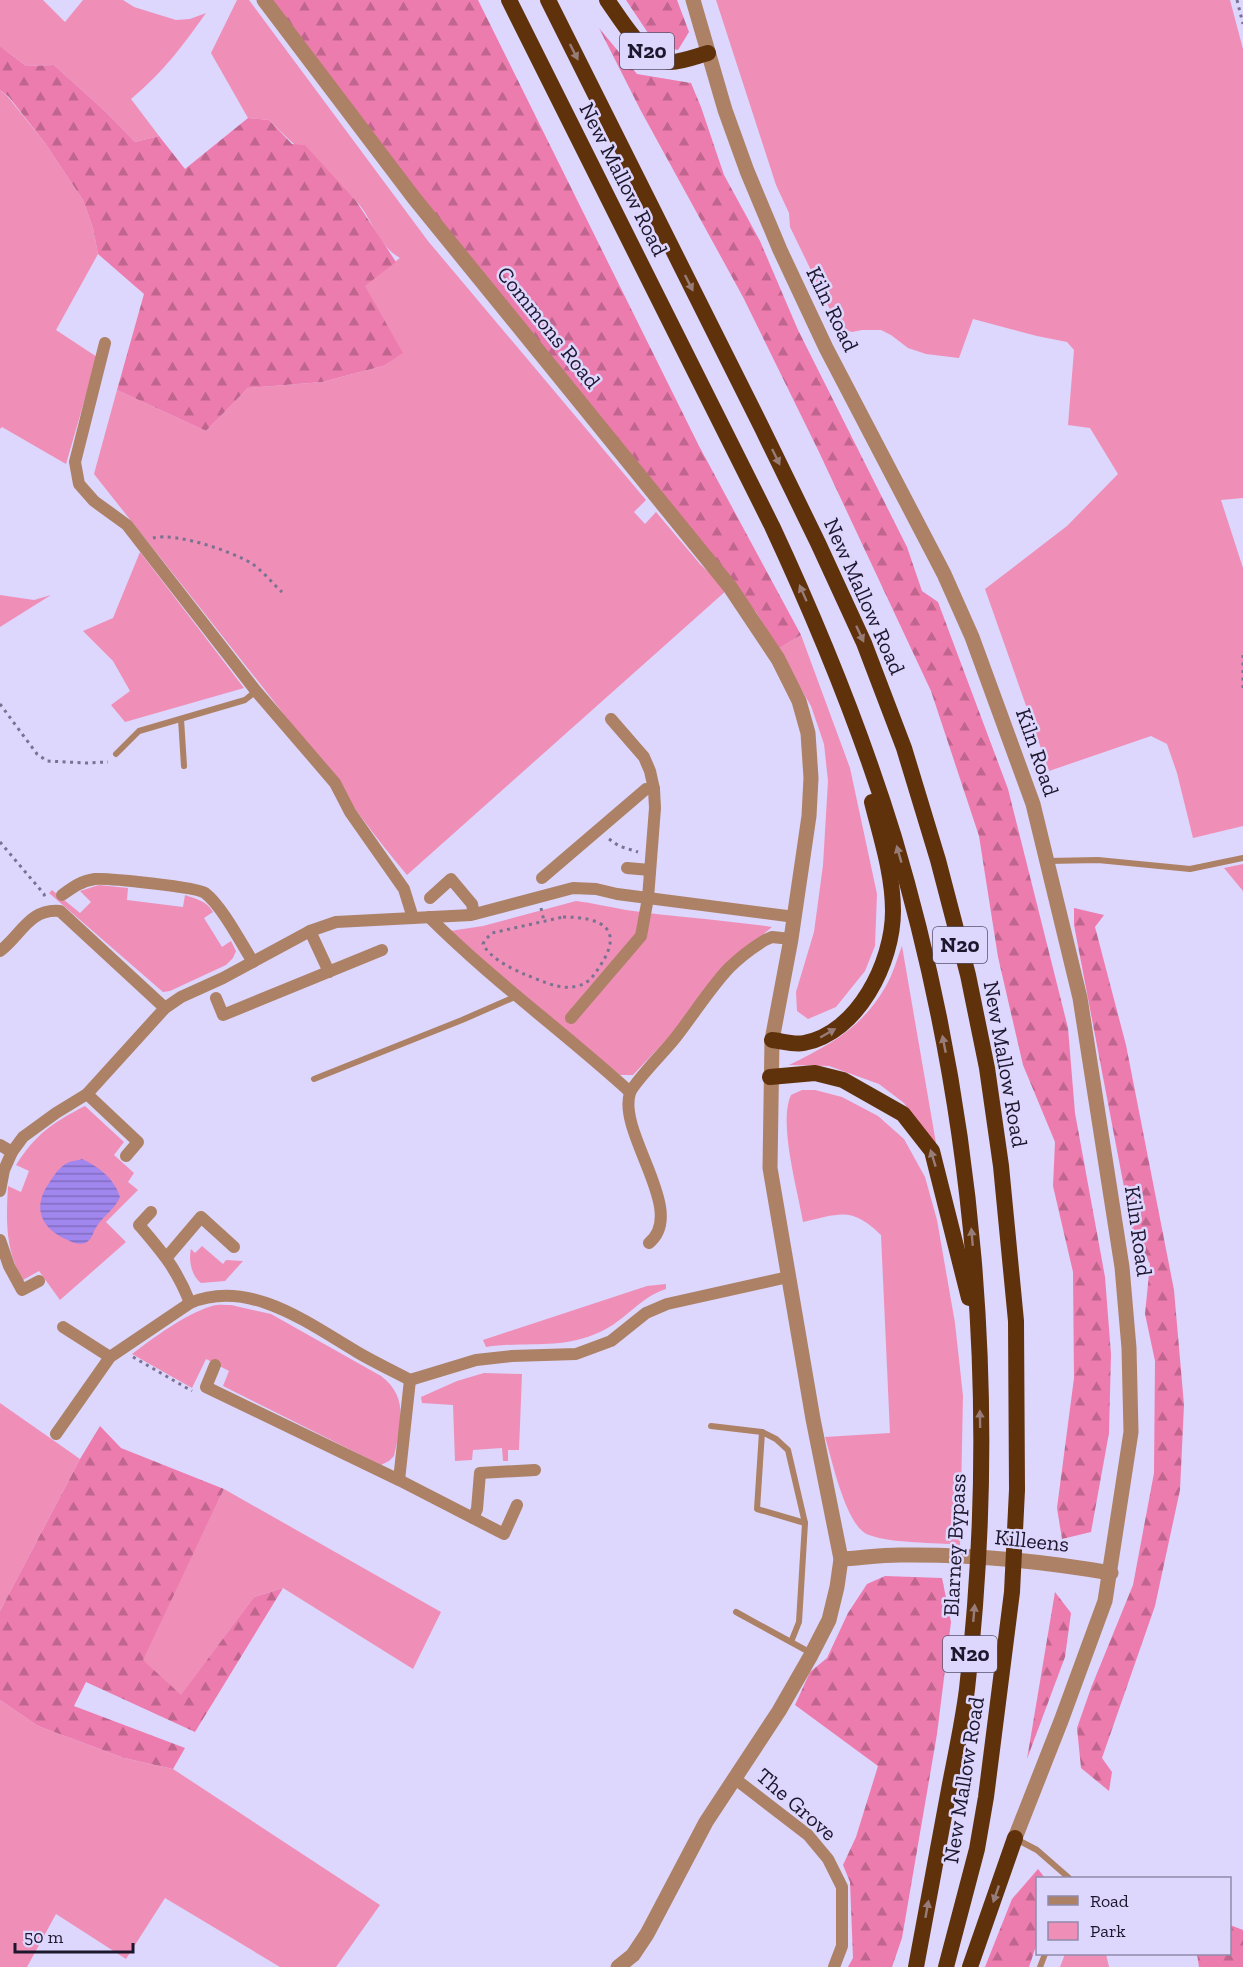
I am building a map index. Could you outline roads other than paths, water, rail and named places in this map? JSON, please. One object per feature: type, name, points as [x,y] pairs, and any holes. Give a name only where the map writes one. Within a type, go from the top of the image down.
[{"type":"highway","name":"New Mallow Road","points":[[509,0],[772,526],[848,701],[893,834],[932,987],[955,1103],[965,1177],[976,1282],[979,1337]]},
{"type":"highway","name":"New Mallow Road","points":[[548,0],[762,428],[864,643],[904,748],[938,860],[968,975],[992,1101],[1001,1166],[1016,1321],[1017,1490],[1012,1592],[986,1797],[977,1849],[946,1967]]},
{"type":"highway","name":"N20","points":[[607,0],[631,34],[654,57],[670,62],[708,53]]},
{"type":"highway","name":"N20","points":[[772,1040],[803,1043],[835,1029],[858,1008],[866,996],[884,962],[891,937],[893,911],[887,862],[848,701]]},
{"type":"highway","name":"N20","points":[[770,1077],[815,1073],[843,1080],[903,1114],[932,1151],[979,1337]]},
{"type":"highway","name":"Blarney Bypass","points":[[916,1967],[967,1692],[980,1513],[979,1337]]},
{"type":"highway","points":[[970,1967],[1015,1838]]},
{"type":"street","name":"Commons Road","points":[[264,0],[414,198],[730,587],[778,659],[802,709],[808,733],[811,778],[809,816],[795,917],[772,1040],[770,1168],[813,1419],[841,1559],[837,1587],[829,1620],[812,1653],[779,1710],[706,1822],[647,1934],[633,1955],[618,1967]]},
{"type":"street","name":"Kiln Road","points":[[693,0],[747,171],[780,250],[826,348],[944,574],[972,637],[1029,793],[1080,998],[1122,1267],[1129,1348],[1131,1432],[1105,1601],[1015,1838]]},
{"type":"street","points":[[105,343],[75,462],[79,484],[94,501],[128,525],[256,691],[335,783],[350,812],[404,889],[413,918]]},
{"type":"street","points":[[571,1018],[641,936],[648,898],[655,808],[654,789],[644,758],[611,719]]},
{"type":"street","points":[[542,878],[646,789],[654,789]]},
{"type":"street","points":[[627,868],[650,870]]},
{"type":"street","points":[[62,895],[80,882],[96,879],[204,891],[216,904],[253,962]]},
{"type":"street","points":[[430,898],[451,879],[472,904],[474,914]]},
{"type":"street","points":[[0,1191],[4,1170],[12,1152],[23,1137],[87,1094],[165,1008],[181,996],[223,978],[310,931],[336,922],[474,914],[573,888],[596,889],[617,894],[795,917]]},
{"type":"street","points":[[0,951],[35,916],[48,910],[60,911],[165,1008]]},
{"type":"street","points":[[429,917],[467,955],[630,1092]]},
{"type":"street","points":[[310,931],[328,972]]},
{"type":"street","points":[[649,1243],[658,1232],[661,1211],[649,1170],[628,1114],[630,1092],[729,969],[765,940],[772,937],[791,939]]},
{"type":"street","points":[[216,998],[223,1015],[382,950]]},
{"type":"street","points":[[87,1094],[138,1142],[126,1156]]},
{"type":"street","points":[[0,1145],[12,1152]]},
{"type":"street","points":[[151,1212],[139,1225],[167,1257],[182,1280],[190,1303]]},
{"type":"street","points":[[167,1257],[201,1217],[234,1246]]},
{"type":"street","points":[[0,1240],[9,1266],[22,1290],[39,1281]]},
{"type":"street","points":[[56,1434],[116,1354],[190,1303],[203,1297],[236,1295],[268,1303],[300,1318],[410,1380],[476,1360],[512,1356],[576,1354],[611,1341],[646,1313],[667,1304],[788,1277]]},
{"type":"street","points":[[63,1327],[116,1354]]},
{"type":"street","points":[[215,1365],[206,1387],[399,1480],[504,1534],[517,1505]]},
{"type":"street","points":[[399,1480],[410,1380]]},
{"type":"street","points":[[473,1518],[477,1509],[480,1473],[536,1470]]},
{"type":"street","name":"Killeens","points":[[841,1559],[899,1555],[987,1558],[1063,1565],[1111,1573]]},
{"type":"street","name":"The Grove","points":[[734,1778],[807,1836],[828,1858],[842,1887],[842,1946],[834,1967]]},
{"type":"lane","points":[[116,754],[139,731],[245,700],[256,691]]},
{"type":"lane","points":[[182,719],[184,766]]},
{"type":"lane","points":[[1047,861],[1098,860],[1190,869],[1243,858]]},
{"type":"lane","points":[[314,1079],[518,996]]},
{"type":"lane","points":[[711,1426],[762,1432],[776,1439],[789,1450],[806,1523],[799,1622],[791,1642]]},
{"type":"lane","points":[[762,1432],[757,1509],[806,1523]]},
{"type":"lane","points":[[736,1612],[812,1653]]},
{"type":"lane","points":[[1015,1838],[1037,1850],[1067,1877]]}]
